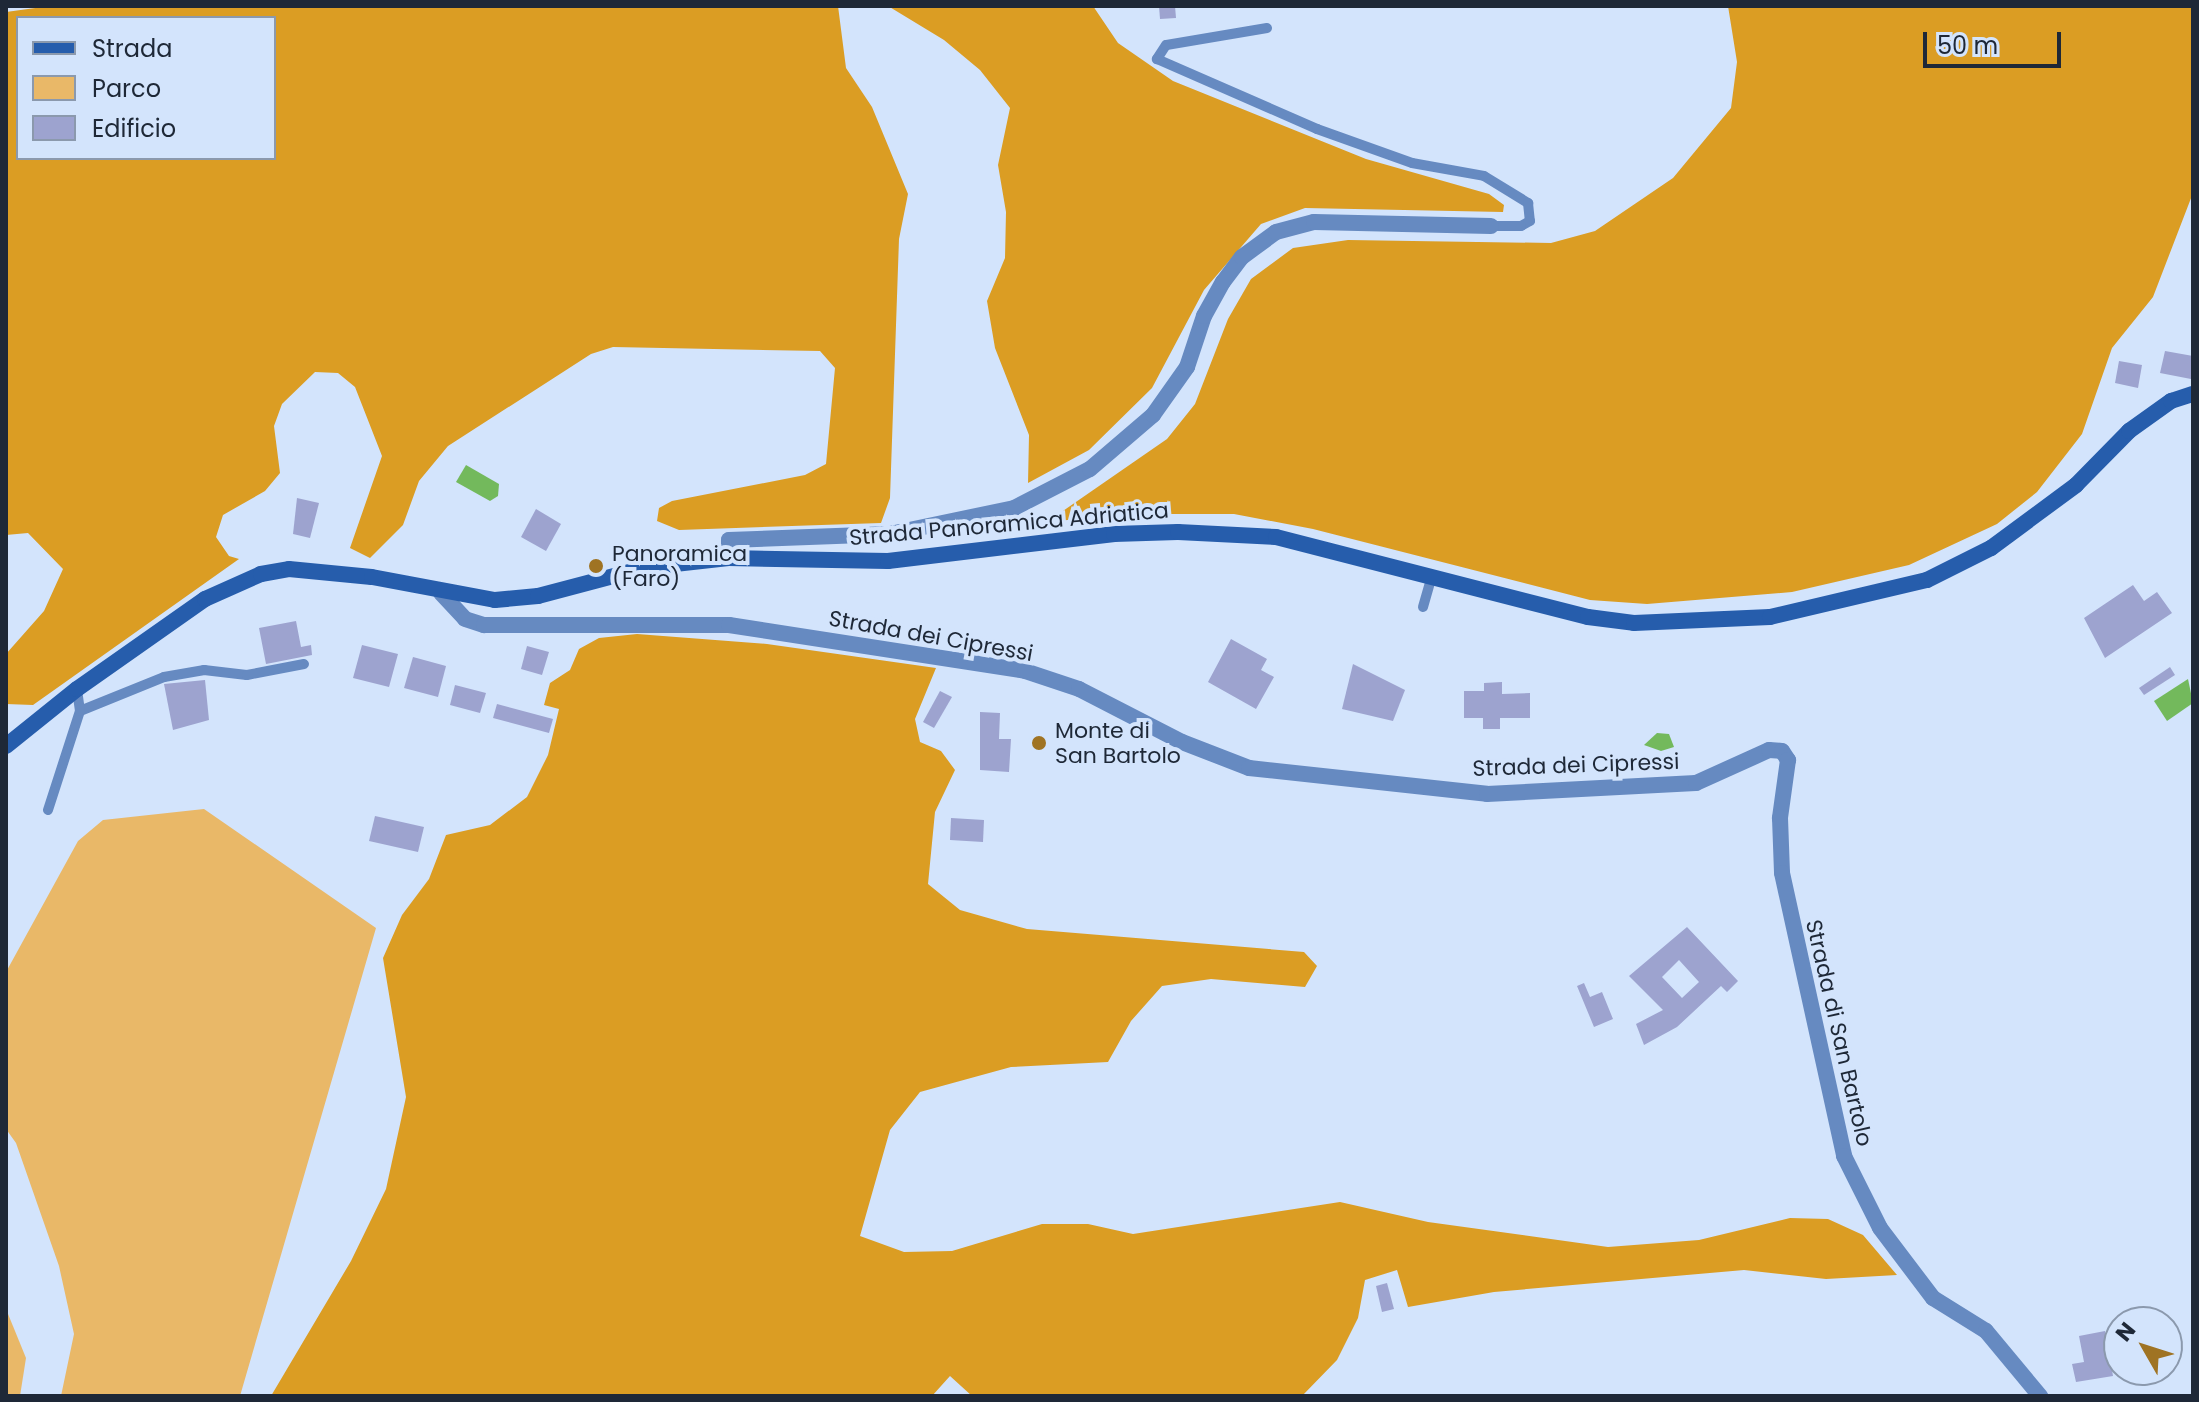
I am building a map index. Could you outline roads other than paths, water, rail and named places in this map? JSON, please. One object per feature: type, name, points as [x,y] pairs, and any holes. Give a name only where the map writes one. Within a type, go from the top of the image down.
[{"type":"street","points":[[729,558],[729,540],[890,534],[1014,508],[1090,469],[1153,415],[1187,367],[1204,316],[1223,282],[1242,257],[1276,232],[1314,222],[1491,226]]},
{"type":"street","name":"Strada Panoramica Adriatica","points":[[6,746],[77,689],[205,599],[261,574],[317,569],[495,600],[538,596],[648,567],[729,558],[888,561],[1178,532],[1276,537],[1431,579],[1634,623],[1770,617],[1844,603],[1927,580],[1991,548],[2076,485],[2129,431],[2171,401],[2193,394]]},
{"type":"street","name":"Strada dei Cipressi","points":[[441,593],[465,619],[484,625],[729,625],[1025,671],[1079,689],[1182,742],[1249,768],[1487,794],[1696,783],[1769,750],[1782,751]]},
{"type":"street","name":"Strada di San Bartolo","points":[[1782,751],[1788,760],[1780,818],[1782,873],[1844,1156],[1880,1228],[1933,1298],[1986,1331],[2040,1396]]},
{"type":"lane","points":[[1267,28],[1166,45],[1157,59],[1317,129],[1412,163],[1484,176],[1528,203],[1530,221],[1521,226],[1491,226]]},
{"type":"lane","points":[[1423,607],[1431,579]]},
{"type":"lane","points":[[80,711],[164,677],[204,670],[247,675],[304,664]]},
{"type":"lane","points":[[48,810],[80,711],[77,689]]},
{"type":"place","name":"Panoramica (Faro)","points":[[596,566]]},
{"type":"place","name":"Monte di San Bartolo","points":[[1039,743]]}]
